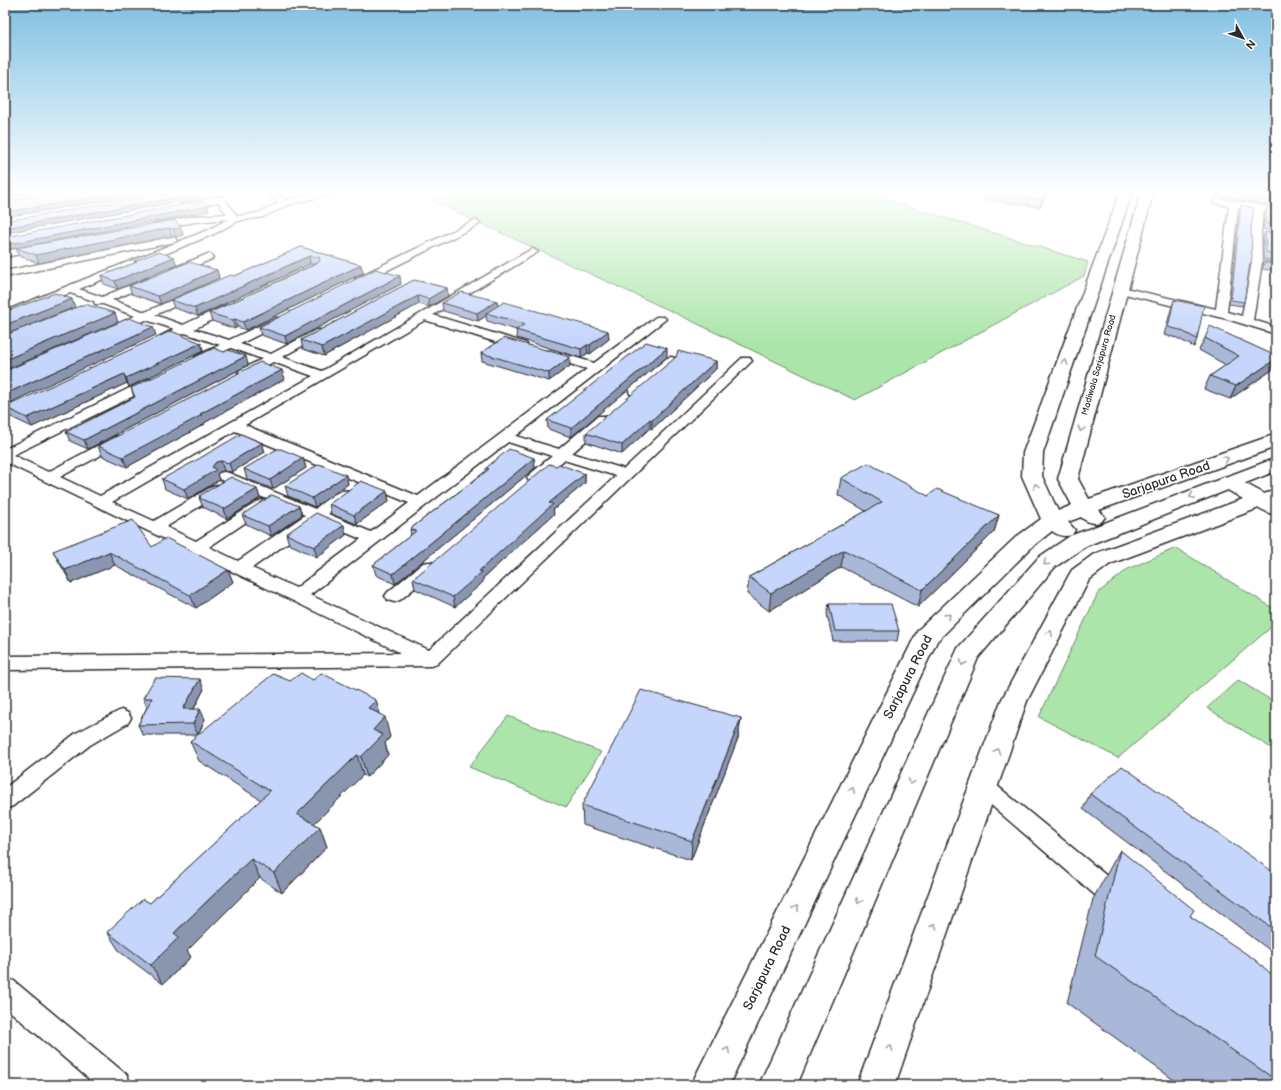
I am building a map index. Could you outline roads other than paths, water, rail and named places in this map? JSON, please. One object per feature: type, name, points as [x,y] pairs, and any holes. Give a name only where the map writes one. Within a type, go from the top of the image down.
[{"type":"main road","points":[[1078,541],[1052,521],[1032,476],[1033,453],[1109,241]]},
{"type":"main road","name":"Madiwala Sarjapura Road","points":[[1107,529],[1084,508],[1068,479],[1134,241]]},
{"type":"main road","name":"Sarjapura Road","points":[[710,1085],[927,636],[1024,542],[1052,521],[1084,508],[1276,440]]},
{"type":"main road","name":"Sarjapura Road","points":[[778,1085],[967,654],[1047,562],[1078,541],[1276,464]]},
{"type":"main road","points":[[1228,482],[1271,501]]},
{"type":"main road","points":[[876,1085],[1014,701],[1080,575],[1102,559],[1271,501]]},
{"type":"street","points":[[5,274],[168,241]]},
{"type":"street","points":[[5,315],[189,241]]},
{"type":"street","points":[[349,285],[439,241]]},
{"type":"street","points":[[1221,314],[1230,241]]},
{"type":"street","points":[[1247,322],[1257,262],[1258,241]]},
{"type":"street","points":[[5,254],[51,246]]},
{"type":"street","points":[[100,502],[235,426],[533,252]]},
{"type":"street","points":[[89,306],[208,257]]},
{"type":"street","points":[[1257,262],[1270,264]]},
{"type":"street","points":[[69,289],[323,375]]},
{"type":"street","points":[[1121,290],[1221,314],[1276,331]]},
{"type":"street","points":[[104,334],[203,291]]},
{"type":"street","points":[[148,346],[239,303]]},
{"type":"street","points":[[189,365],[294,313]]},
{"type":"street","points":[[424,316],[596,368]]},
{"type":"street","points":[[297,596],[660,319]]},
{"type":"street","points":[[230,380],[334,325]]},
{"type":"street","points":[[526,485],[671,361]]},
{"type":"street","points":[[5,663],[431,659],[746,361]]},
{"type":"street","points":[[5,454],[160,378]]},
{"type":"street","points":[[5,412],[41,395]]},
{"type":"street","points":[[235,426],[286,447],[318,468],[366,480],[419,502]]},
{"type":"street","points":[[49,478],[132,433]]},
{"type":"street","points":[[505,437],[626,474]]},
{"type":"street","points":[[273,456],[286,447]]},
{"type":"street","points":[[5,457],[431,659]]},
{"type":"street","points":[[154,528],[229,478],[247,472]]},
{"type":"street","points":[[229,478],[372,538]]},
{"type":"street","points":[[240,568],[366,480]]},
{"type":"street","points":[[197,548],[287,488]]},
{"type":"street","points":[[394,596],[442,556]]},
{"type":"street","points":[[5,800],[83,739],[121,718]]},
{"type":"street","points":[[984,786],[1130,910]]},
{"type":"street","points":[[5,990],[117,1085]]}]
